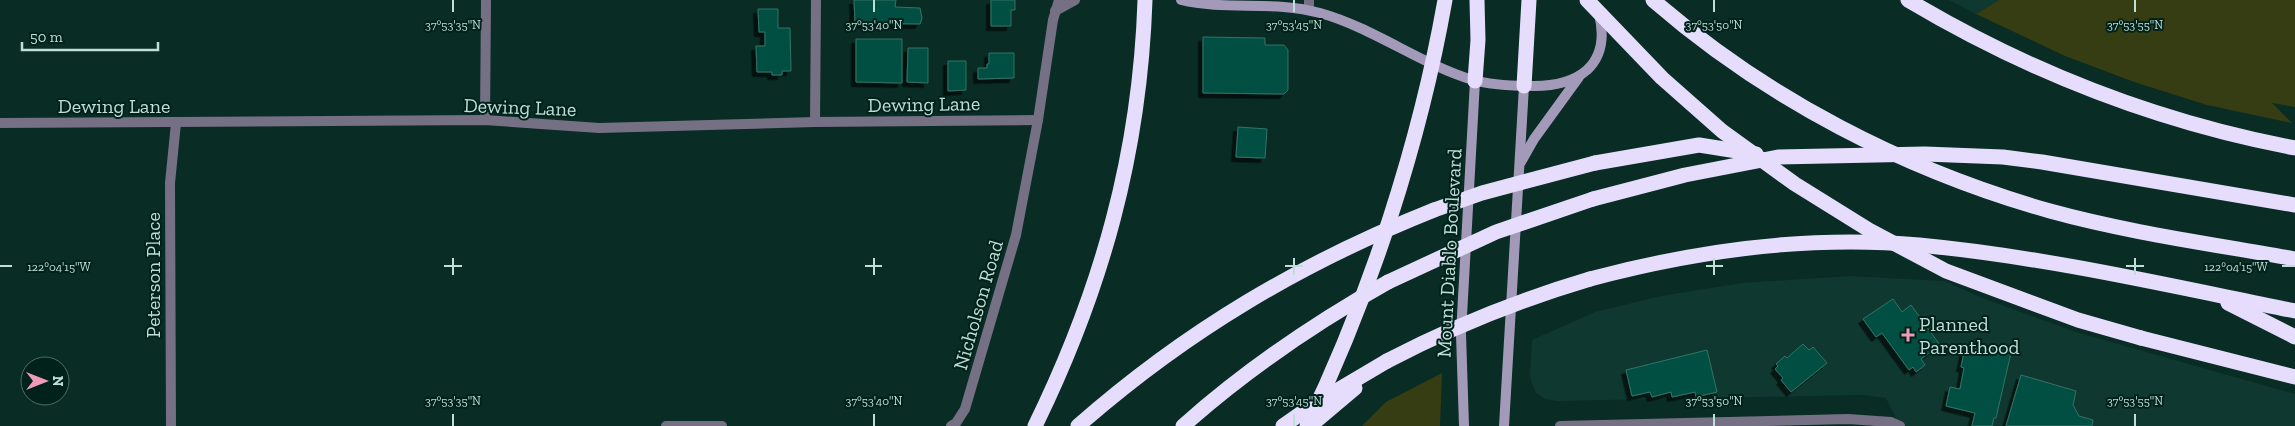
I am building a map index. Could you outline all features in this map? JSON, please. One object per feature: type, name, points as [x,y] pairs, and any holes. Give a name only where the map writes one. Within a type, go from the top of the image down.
[{"type":"highway","points":[[1036,426],[1078,332],[1100,268],[1122,183],[1136,109],[1145,0]]},
{"type":"highway","points":[[1309,426],[1356,312],[1395,200],[1426,86],[1445,0]]},
{"type":"highway","points":[[1475,81],[1478,40],[1477,0]]},
{"type":"highway","points":[[1524,86],[1529,0]]},
{"type":"highway","points":[[1587,0],[1662,78],[1722,131],[1795,184],[1869,230],[1946,270],[2078,320],[2295,378]]},
{"type":"highway","points":[[1652,0],[1726,58],[1796,103],[1866,141],[1938,173],[2012,199],[2088,220],[2295,259]]},
{"type":"highway","points":[[1908,0],[2009,56],[2081,88],[2194,125],[2295,148]]},
{"type":"highway","points":[[1078,426],[1171,351],[1225,314],[1280,281],[1376,233],[1434,210],[1482,193],[1595,163],[1699,145],[1778,157]]},
{"type":"highway","points":[[1183,426],[1219,395],[1282,347],[1316,324],[1388,282],[1496,232],[1593,198],[1685,175],[1778,157],[1899,154],[2003,157],[2082,167],[2295,205]]},
{"type":"highway","points":[[1282,426],[1316,403],[1387,361],[1492,312],[1590,279],[1677,259],[1749,248],[1877,243],[1918,245],[2062,265],[2295,311]]},
{"type":"highway","points":[[2209,294],[2295,336]]},
{"type":"highway","points":[[1309,426],[1387,361]]},
{"type":"main road","points":[[1181,0],[1207,4],[1309,5],[1450,72],[1475,81],[1524,86],[1549,86],[1580,77]]},
{"type":"main road","points":[[1520,164],[1534,139],[1580,77],[1593,64],[1600,49],[1602,29],[1593,0]]},
{"type":"main road","name":"Mount Diablo Boulevard","points":[[1464,426],[1461,334],[1475,81]]},
{"type":"main road","points":[[1504,426],[1524,86]]},
{"type":"street","points":[[485,120],[486,0]]},
{"type":"street","points":[[815,122],[816,0]]},
{"type":"street","name":"Nicholson Road","points":[[951,426],[956,423],[965,409],[1003,286],[1028,180],[1057,0]]},
{"type":"street","points":[[1055,11],[1075,0]]},
{"type":"street","name":"Dewing Lane","points":[[0,123],[485,120],[599,128],[815,122],[1038,120]]},
{"type":"street","name":"Peterson Place","points":[[171,426],[170,183],[176,123]]},
{"type":"street","points":[[1560,426],[1848,419],[1891,422],[1900,426]]},
{"type":"street","points":[[666,426],[722,426]]},
{"type":"shaded area","points":[[1949,0],[1999,0],[1976,14]]},
{"type":"shaded area","points":[[1999,0],[2295,0],[2295,107],[2272,103],[2292,123],[2207,105],[2134,82],[2065,56],[1976,14]]},
{"type":"shaded area","points":[[1850,276],[1944,281],[1985,299],[2079,333],[2295,394],[2295,426],[1900,426],[1886,398],[1862,395],[1557,401],[1545,399],[1536,393],[1532,384],[1530,375],[1532,340],[1595,312],[1661,296],[1742,283]]},
{"type":"shaded area","points":[[1442,373],[1440,426],[1362,426],[1386,402]]},
{"type":"building","points":[[854,0],[896,0],[895,7],[920,8],[922,18],[920,24],[855,23]]},
{"type":"building","points":[[991,0],[1015,0],[1015,10],[1011,10],[1011,26],[991,26]]},
{"type":"building","points":[[758,9],[778,9],[778,28],[790,28],[791,71],[782,71],[782,75],[772,75],[772,72],[757,72],[756,46],[765,46],[765,32],[759,32]]},
{"type":"building","points":[[1203,37],[1265,38],[1265,45],[1284,45],[1288,50],[1288,90],[1284,94],[1203,93]]},
{"type":"building","points":[[856,39],[902,39],[902,83],[856,82]]},
{"type":"building","points":[[908,48],[928,48],[928,83],[907,82]]},
{"type":"building","points":[[989,53],[1014,53],[1014,78],[978,79],[978,68],[987,68],[987,64],[989,64]]},
{"type":"building","points":[[948,61],[966,61],[966,90],[948,91]]},
{"type":"building","points":[[1238,127],[1267,129],[1265,158],[1236,157]]},
{"type":"building","name":"Planned Parenthood","points":[[1893,299],[1902,312],[1911,305],[1940,345],[1921,359],[1925,365],[1916,372],[1913,367],[1909,370],[1882,333],[1876,337],[1863,319]]},
{"type":"building","points":[[1803,344],[1809,350],[1813,347],[1827,363],[1791,392],[1775,369],[1778,366],[1776,364],[1785,356],[1787,358]]},
{"type":"building","points":[[1977,345],[2011,353],[1996,418],[1994,418],[1992,426],[1972,426],[1975,413],[1946,406],[1950,387],[1960,389],[1964,368],[1961,367],[1965,348],[1975,350]]},
{"type":"building","points":[[1707,350],[1717,392],[1696,397],[1695,392],[1672,397],[1671,392],[1652,397],[1650,392],[1632,396],[1626,370]]},
{"type":"building","points":[[2021,375],[2076,391],[2073,405],[2079,416],[2093,420],[2092,426],[2006,426]]},
{"type":"place","name":"Planned Parenthood","points":[[1908,335]]}]
